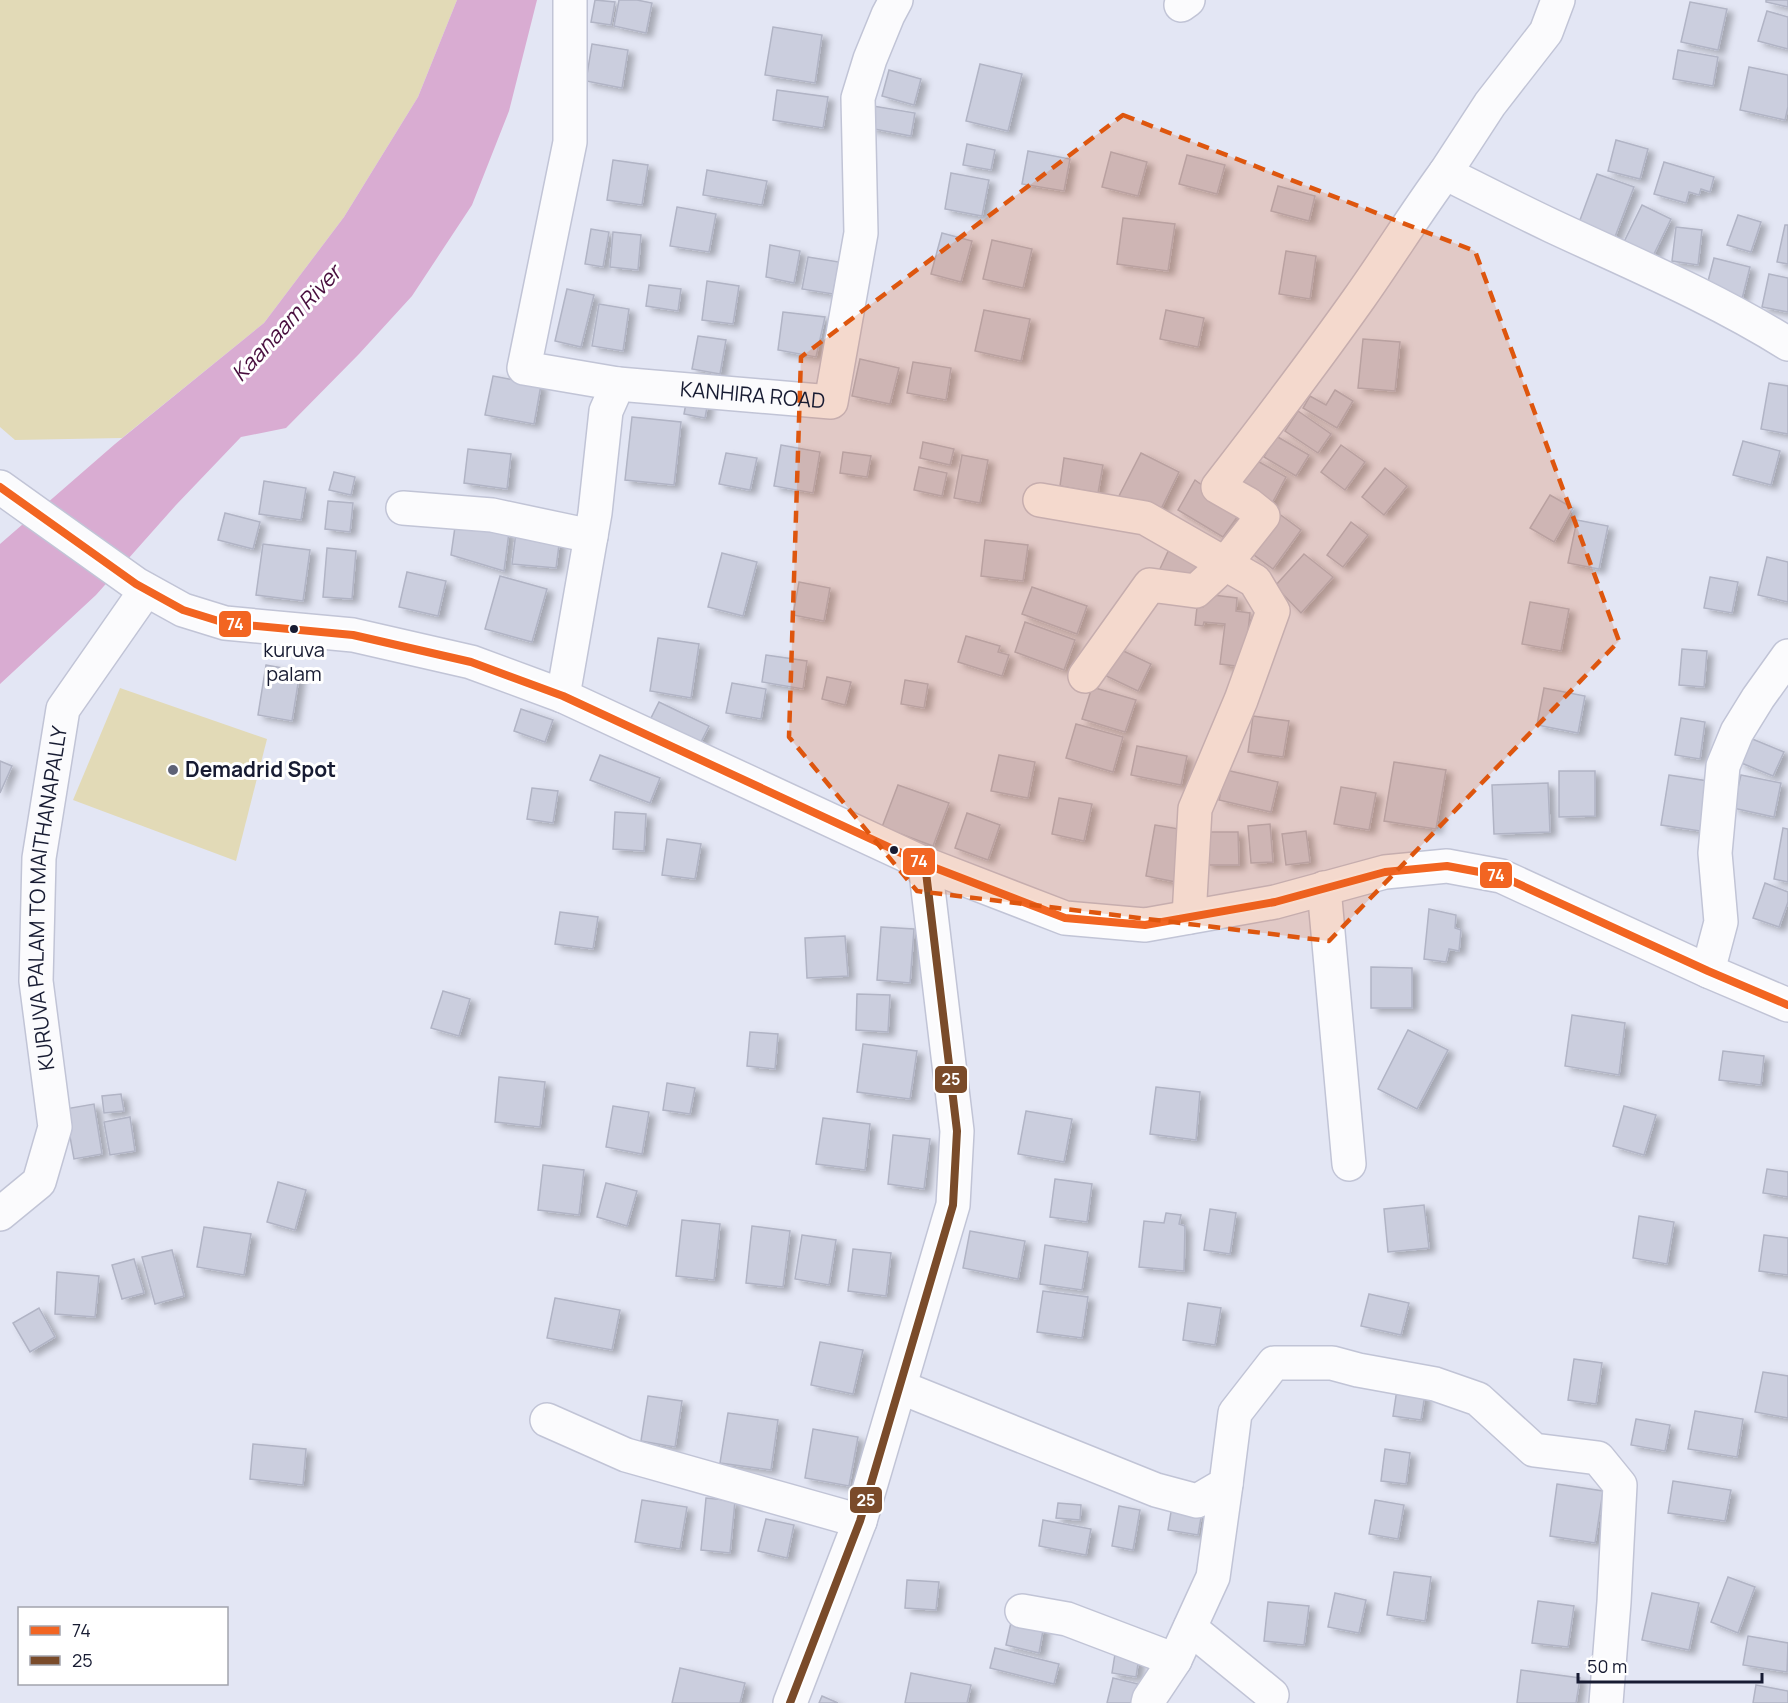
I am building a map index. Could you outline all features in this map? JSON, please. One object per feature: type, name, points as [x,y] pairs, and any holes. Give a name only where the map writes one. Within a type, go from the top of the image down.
[{"type":"street","points":[[563,696],[591,536],[606,411],[618,384],[524,368],[570,142],[570,0]]},
{"type":"street","name":"KANHIRA ROAD","points":[[618,384],[831,402],[861,234],[858,98],[870,59],[896,0]]},
{"type":"street","points":[[1085,676],[1150,585],[1196,591],[1224,564],[1263,516],[1248,504],[1218,487],[1361,296],[1490,104],[1546,32],[1558,0]]},
{"type":"street","points":[[1445,173],[1549,225],[1654,273],[1755,324],[1788,344]]},
{"type":"street","points":[[7,491],[141,587],[183,610],[225,622],[353,635],[471,662],[563,696],[925,864],[1065,918],[1145,925],[1275,902],[1385,872],[1447,866],[1501,876],[1788,1005]]},
{"type":"street","points":[[1040,500],[1145,518],[1254,581],[1273,611],[1240,700],[1195,809],[1189,917]]},
{"type":"street","points":[[403,508],[492,515],[591,536]]},
{"type":"street","name":"KURUVA PALAM TO MAITHANAPALLY","points":[[0,1214],[39,1182],[55,1127],[36,970],[39,858],[63,710],[141,587]]},
{"type":"street","points":[[1708,971],[1722,922],[1715,853],[1723,766],[1737,732],[1788,656]]},
{"type":"street","points":[[789,1703],[860,1521],[953,1205],[957,1131],[925,864]]},
{"type":"street","points":[[1324,888],[1349,1164]]},
{"type":"street","points":[[1148,1703],[1175,1660],[1213,1577],[1235,1413],[1274,1363],[1332,1363],[1435,1384],[1478,1399],[1534,1450],[1598,1458],[1620,1485],[1606,1703]]},
{"type":"street","points":[[900,1387],[1156,1490],[1197,1501],[1226,1484]]},
{"type":"street","points":[[547,1420],[626,1455],[860,1521]]},
{"type":"street","points":[[1022,1611],[1067,1618],[1175,1660]]},
{"type":"street","points":[[1190,1628],[1272,1695]]},
{"type":"highlighted area","points":[[1123,115],[1475,251],[1619,641],[1329,941],[917,891],[789,737],[801,357]]},
{"type":"shaded area","points":[[0,0],[457,0],[418,97],[344,217],[264,323],[122,438],[15,440],[0,427]]},
{"type":"shaded area","name":"Demadrid Spot","points":[[120,688],[267,739],[236,861],[73,800]]},
{"type":"water","name":"Kaanaam River","points":[[457,0],[537,0],[509,111],[472,205],[412,296],[286,428],[241,437],[176,505],[96,595],[0,684],[0,544],[115,444],[264,323],[344,217],[418,97]]},
{"type":"building","points":[[595,0],[615,2],[611,25],[591,22]]},
{"type":"building","points":[[619,0],[652,3],[646,33],[614,26]]},
{"type":"building","points":[[1766,0],[1788,0],[1788,7],[1766,2]]},
{"type":"building","points":[[1690,2],[1727,9],[1718,50],[1681,42]]},
{"type":"building","points":[[1767,11],[1788,17],[1788,49],[1758,41]]},
{"type":"building","points":[[773,27],[822,35],[815,83],[765,75]]},
{"type":"building","points":[[592,44],[628,50],[622,88],[586,81]]},
{"type":"building","points":[[1678,50],[1718,57],[1713,86],[1673,79]]},
{"type":"building","points":[[980,64],[1022,74],[1008,131],[966,121]]},
{"type":"building","points":[[1749,67],[1788,75],[1788,107],[1785,120],[1740,110]]},
{"type":"building","points":[[889,70],[921,79],[914,105],[882,96]]},
{"type":"building","points":[[777,90],[828,97],[823,128],[773,120]]},
{"type":"building","points":[[873,106],[915,113],[911,136],[869,128]]},
{"type":"building","points":[[1616,140],[1648,149],[1640,179],[1608,171]]},
{"type":"building","points":[[967,144],[995,150],[991,170],[963,165]]},
{"type":"building","points":[[1028,151],[1070,159],[1064,191],[1022,184]]},
{"type":"building","points":[[1111,152],[1147,162],[1138,196],[1102,187]]},
{"type":"building","points":[[1187,155],[1225,165],[1217,194],[1179,184]]},
{"type":"building","points":[[613,160],[648,165],[642,205],[607,200]]},
{"type":"building","points":[[1664,162],[1714,177],[1710,192],[1701,189],[1699,195],[1689,192],[1686,203],[1654,194]]},
{"type":"building","points":[[707,170],[767,181],[762,205],[703,195]]},
{"type":"building","points":[[951,173],[989,180],[982,216],[945,209]]},
{"type":"building","points":[[1597,174],[1634,187],[1613,242],[1577,228]]},
{"type":"building","points":[[1278,186],[1315,196],[1309,221],[1271,211]]},
{"type":"building","points":[[1642,205],[1671,219],[1651,260],[1622,246]]},
{"type":"building","points":[[677,207],[716,214],[709,252],[670,246]]},
{"type":"building","points":[[1738,215],[1761,222],[1751,252],[1727,245]]},
{"type":"building","points":[[1123,218],[1175,224],[1168,271],[1117,264]]},
{"type":"building","points":[[1785,225],[1788,225],[1788,264],[1777,262]]},
{"type":"building","points":[[1676,227],[1702,230],[1698,265],[1672,261]]},
{"type":"building","points":[[591,229],[609,232],[603,267],[585,264]]},
{"type":"building","points":[[613,232],[641,235],[638,270],[610,267]]},
{"type":"building","points":[[942,233],[972,241],[961,282],[931,274]]},
{"type":"building","points":[[992,240],[1032,249],[1023,288],[983,279]]},
{"type":"building","points":[[770,245],[800,251],[794,283],[766,277]]},
{"type":"building","points":[[1286,251],[1316,256],[1310,299],[1279,294]]},
{"type":"building","points":[[808,257],[839,262],[833,294],[802,289]]},
{"type":"building","points":[[1714,258],[1750,267],[1742,299],[1706,289]]},
{"type":"building","points":[[1769,274],[1788,278],[1788,312],[1762,307]]},
{"type":"building","points":[[707,281],[739,286],[733,324],[702,320]]},
{"type":"building","points":[[649,285],[681,289],[678,311],[646,306]]},
{"type":"building","points":[[567,289],[594,295],[581,347],[555,341]]},
{"type":"building","points":[[599,304],[629,309],[623,351],[592,346]]},
{"type":"building","points":[[984,310],[1030,319],[1021,361],[975,351]]},
{"type":"building","points":[[1166,310],[1204,318],[1198,347],[1160,339]]},
{"type":"building","points":[[783,312],[825,317],[816,357],[778,350]]},
{"type":"building","points":[[698,336],[726,340],[720,374],[692,369]]},
{"type":"building","points":[[1363,339],[1400,342],[1395,391],[1358,388]]},
{"type":"building","points":[[860,359],[899,368],[890,404],[852,396]]},
{"type":"building","points":[[913,362],[951,368],[946,400],[907,393]]},
{"type":"building","points":[[493,376],[541,385],[534,424],[485,415]]},
{"type":"building","points":[[1769,383],[1788,386],[1788,434],[1761,429]]},
{"type":"building","points":[[1335,390],[1353,401],[1337,428],[1303,408],[1310,396],[1326,405]]},
{"type":"building","points":[[687,398],[708,402],[705,418],[684,414]]},
{"type":"building","points":[[1298,411],[1331,434],[1318,453],[1285,431]]},
{"type":"building","points":[[632,417],[681,422],[674,485],[625,480]]},
{"type":"building","points":[[1276,436],[1309,455],[1296,476],[1264,457]]},
{"type":"building","points":[[1743,441],[1780,451],[1771,485],[1733,475]]},
{"type":"building","points":[[923,442],[954,449],[950,465],[920,458]]},
{"type":"building","points":[[781,445],[820,452],[813,493],[774,486]]},
{"type":"building","points":[[1341,445],[1365,462],[1345,490],[1321,472]]},
{"type":"building","points":[[468,449],[511,454],[507,489],[464,483]]},
{"type":"building","points":[[843,452],[871,456],[867,477],[840,473]]},
{"type":"building","points":[[726,453],[757,458],[750,490],[719,484]]},
{"type":"building","points":[[1141,453],[1179,472],[1158,515],[1119,496]]},
{"type":"building","points":[[962,455],[988,460],[980,503],[954,498]]},
{"type":"building","points":[[1064,458],[1103,465],[1098,493],[1060,486]]},
{"type":"building","points":[[1252,458],[1286,477],[1269,509],[1234,490]]},
{"type":"building","points":[[919,467],[947,473],[942,496],[914,490]]},
{"type":"building","points":[[1385,468],[1407,486],[1384,515],[1362,497]]},
{"type":"building","points":[[334,472],[355,477],[351,495],[329,490]]},
{"type":"building","points":[[1195,480],[1240,513],[1223,537],[1178,510]]},
{"type":"building","points":[[264,481],[306,488],[301,520],[259,514]]},
{"type":"building","points":[[1550,495],[1573,508],[1554,542],[1530,528]]},
{"type":"building","points":[[328,501],[353,503],[350,532],[325,529]]},
{"type":"building","points":[[225,513],[260,522],[253,549],[218,540]]},
{"type":"building","points":[[1278,513],[1301,530],[1273,569],[1250,552]]},
{"type":"building","points":[[456,520],[509,532],[504,571],[451,555]]},
{"type":"building","points":[[1577,520],[1608,526],[1599,569],[1568,563]]},
{"type":"building","points":[[1351,522],[1368,535],[1343,567],[1327,555]]},
{"type":"building","points":[[516,532],[560,537],[556,568],[512,564]]},
{"type":"building","points":[[985,540],[1028,545],[1023,581],[981,576]]},
{"type":"building","points":[[263,544],[310,550],[303,601],[256,595]]},
{"type":"building","points":[[1171,545],[1204,560],[1191,587],[1158,573]]},
{"type":"building","points":[[327,548],[356,551],[352,599],[323,597]]},
{"type":"building","points":[[722,553],[757,562],[743,616],[708,607]]},
{"type":"building","points":[[1304,554],[1333,577],[1301,613],[1275,586]]},
{"type":"building","points":[[1767,557],[1788,562],[1788,602],[1758,595]]},
{"type":"building","points":[[407,572],[446,581],[438,616],[399,607]]},
{"type":"building","points":[[500,576],[547,589],[532,642],[485,629]]},
{"type":"building","points":[[1710,577],[1738,582],[1732,613],[1704,608]]},
{"type":"building","points":[[799,582],[830,588],[824,621],[793,615]]},
{"type":"building","points":[[1032,587],[1087,606],[1077,634],[1022,614]]},
{"type":"building","points":[[1205,594],[1237,598],[1236,611],[1250,613],[1244,667],[1220,664],[1225,624],[1204,622],[1203,626],[1195,625],[1197,607],[1203,607]]},
{"type":"building","points":[[1530,602],[1569,609],[1561,651],[1522,644]]},
{"type":"building","points":[[1025,622],[1075,640],[1064,670],[1015,652]]},
{"type":"building","points":[[966,636],[1000,646],[998,652],[1009,655],[1002,676],[958,662]]},
{"type":"building","points":[[658,638],[699,644],[691,698],[650,691]]},
{"type":"building","points":[[1115,647],[1151,664],[1138,691],[1102,674]]},
{"type":"building","points":[[1682,649],[1707,651],[1704,687],[1679,685]]},
{"type":"building","points":[[766,655],[807,661],[803,689],[762,682]]},
{"type":"building","points":[[266,665],[300,671],[292,721],[258,715]]},
{"type":"building","points":[[827,677],[851,682],[845,705],[822,699]]},
{"type":"building","points":[[905,680],[928,684],[924,708],[901,704]]},
{"type":"building","points":[[732,683],[766,689],[761,719],[726,713]]},
{"type":"building","points":[[1092,687],[1136,700],[1125,732],[1082,719]]},
{"type":"building","points":[[1544,688],[1585,696],[1578,733],[1537,725]]},
{"type":"building","points":[[659,702],[709,726],[698,748],[648,724]]},
{"type":"building","points":[[521,709],[553,720],[545,742],[514,731]]},
{"type":"building","points":[[1253,716],[1289,721],[1283,757],[1248,752]]},
{"type":"building","points":[[1681,718],[1705,722],[1700,759],[1675,755]]},
{"type":"building","points":[[1076,724],[1123,737],[1113,772],[1066,758]]},
{"type":"building","points":[[1750,738],[1784,752],[1773,776],[1739,762]]},
{"type":"building","points":[[1137,746],[1187,756],[1181,785],[1131,775]]},
{"type":"building","points":[[600,755],[660,778],[650,803],[590,780]]},
{"type":"building","points":[[999,755],[1035,762],[1028,798],[991,791]]},
{"type":"building","points":[[0,761],[12,766],[0,793]]},
{"type":"building","points":[[1394,762],[1446,770],[1436,829],[1384,821]]},
{"type":"building","points":[[1226,770],[1278,782],[1271,812],[1219,800]]},
{"type":"building","points":[[1559,771],[1595,771],[1595,816],[1559,817]]},
{"type":"building","points":[[1669,775],[1708,781],[1700,831],[1661,825]]},
{"type":"building","points":[[1741,775],[1781,783],[1774,817],[1733,808]]},
{"type":"building","points":[[1548,783],[1550,832],[1494,834],[1492,785]]},
{"type":"building","points":[[898,785],[949,803],[933,846],[882,827]]},
{"type":"building","points":[[1341,787],[1376,793],[1369,830],[1334,824]]},
{"type":"building","points":[[532,788],[558,791],[553,823],[527,819]]},
{"type":"building","points":[[1059,798],[1092,804],[1084,841],[1052,834]]},
{"type":"building","points":[[615,812],[646,814],[644,851],[613,849]]},
{"type":"building","points":[[967,813],[1000,825],[988,860],[955,848]]},
{"type":"building","points":[[1270,824],[1273,862],[1251,863],[1248,826]]},
{"type":"building","points":[[1155,825],[1185,830],[1176,882],[1146,876]]},
{"type":"building","points":[[1783,828],[1788,829],[1788,882],[1774,879]]},
{"type":"building","points":[[1306,831],[1310,862],[1286,865],[1282,834]]},
{"type":"building","points":[[1206,832],[1238,832],[1239,865],[1206,865]]},
{"type":"building","points":[[667,839],[701,844],[695,879],[662,875]]},
{"type":"building","points":[[1765,883],[1788,892],[1788,902],[1779,927],[1753,918]]},
{"type":"building","points":[[1429,909],[1456,915],[1455,928],[1461,930],[1459,951],[1449,949],[1446,962],[1424,959]]},
{"type":"building","points":[[560,912],[598,917],[593,949],[555,944]]},
{"type":"building","points":[[881,927],[914,929],[910,983],[877,980]]},
{"type":"building","points":[[845,936],[848,976],[807,978],[805,938]]},
{"type":"building","points":[[1371,967],[1412,968],[1412,1008],[1371,1008]]},
{"type":"building","points":[[443,991],[470,999],[459,1036],[431,1028]]},
{"type":"building","points":[[857,994],[890,995],[888,1032],[856,1030]]},
{"type":"building","points":[[1572,1015],[1625,1023],[1619,1075],[1565,1066]]},
{"type":"building","points":[[1408,1030],[1448,1050],[1417,1109],[1378,1089]]},
{"type":"building","points":[[750,1032],[778,1034],[775,1069],[747,1066]]},
{"type":"building","points":[[863,1044],[917,1051],[910,1099],[857,1092]]},
{"type":"building","points":[[1723,1051],[1764,1056],[1761,1085],[1719,1080]]},
{"type":"building","points":[[499,1077],[545,1082],[540,1127],[495,1122]]},
{"type":"building","points":[[667,1083],[695,1088],[690,1114],[663,1110]]},
{"type":"building","points":[[1156,1087],[1200,1092],[1196,1140],[1150,1134]]},
{"type":"building","points":[[121,1094],[124,1111],[104,1113],[102,1096]]},
{"type":"building","points":[[94,1104],[102,1154],[74,1159],[65,1109]]},
{"type":"building","points":[[613,1106],[649,1112],[642,1154],[606,1147]]},
{"type":"building","points":[[1624,1106],[1656,1115],[1644,1155],[1613,1146]]},
{"type":"building","points":[[1026,1111],[1072,1119],[1064,1162],[1018,1154]]},
{"type":"building","points":[[130,1117],[135,1151],[110,1155],[104,1122]]},
{"type":"building","points":[[823,1118],[870,1124],[865,1170],[816,1164]]},
{"type":"building","points":[[893,1135],[930,1139],[924,1189],[888,1184]]},
{"type":"building","points":[[543,1165],[584,1170],[579,1215],[538,1210]]},
{"type":"building","points":[[1767,1169],[1788,1172],[1788,1197],[1763,1193]]},
{"type":"building","points":[[1055,1179],[1092,1184],[1087,1222],[1050,1217]]},
{"type":"building","points":[[278,1182],[306,1190],[295,1230],[267,1222]]},
{"type":"building","points":[[606,1183],[637,1191],[627,1226],[597,1217]]},
{"type":"building","points":[[1424,1205],[1429,1248],[1388,1252],[1384,1209]]},
{"type":"building","points":[[1210,1209],[1236,1213],[1230,1254],[1204,1250]]},
{"type":"building","points":[[1166,1213],[1181,1215],[1179,1224],[1185,1226],[1184,1271],[1139,1267],[1144,1221],[1164,1223]]},
{"type":"building","points":[[1639,1216],[1674,1222],[1667,1264],[1633,1258]]},
{"type":"building","points":[[682,1220],[720,1224],[714,1280],[676,1276]]},
{"type":"building","points":[[752,1226],[790,1231],[783,1287],[746,1283]]},
{"type":"building","points":[[204,1227],[251,1234],[244,1275],[197,1267]]},
{"type":"building","points":[[970,1231],[1025,1241],[1018,1279],[963,1268]]},
{"type":"building","points":[[802,1235],[836,1240],[829,1285],[795,1279]]},
{"type":"building","points":[[1764,1235],[1788,1238],[1788,1275],[1759,1271]]},
{"type":"building","points":[[1045,1245],[1088,1252],[1082,1290],[1040,1284]]},
{"type":"building","points":[[853,1249],[891,1253],[886,1296],[848,1291]]},
{"type":"building","points":[[172,1250],[184,1296],[155,1304],[142,1257]]},
{"type":"building","points":[[134,1259],[144,1293],[122,1299],[112,1265]]},
{"type":"building","points":[[57,1272],[99,1276],[95,1317],[55,1314]]},
{"type":"building","points":[[1043,1291],[1088,1297],[1082,1338],[1037,1332]]},
{"type":"building","points":[[1369,1294],[1409,1303],[1401,1335],[1361,1326]]},
{"type":"building","points":[[555,1298],[620,1310],[612,1350],[547,1338]]},
{"type":"building","points":[[1188,1303],[1221,1308],[1215,1345],[1183,1340]]},
{"type":"building","points":[[39,1308],[55,1337],[30,1352],[13,1323]]},
{"type":"building","points":[[820,1342],[863,1350],[853,1394],[811,1385]]},
{"type":"building","points":[[1574,1359],[1602,1363],[1596,1404],[1568,1400]]},
{"type":"building","points":[[1763,1372],[1788,1376],[1788,1418],[1755,1412]]},
{"type":"building","points":[[1397,1389],[1425,1394],[1421,1420],[1393,1416]]},
{"type":"building","points":[[648,1396],[682,1401],[675,1447],[641,1441]]},
{"type":"building","points":[[1695,1411],[1743,1419],[1737,1457],[1688,1449]]},
{"type":"building","points":[[728,1413],[778,1420],[771,1470],[720,1463]]},
{"type":"building","points":[[1636,1419],[1670,1425],[1665,1451],[1631,1445]]},
{"type":"building","points":[[813,1429],[858,1437],[849,1486],[805,1478]]},
{"type":"building","points":[[253,1444],[306,1449],[303,1485],[250,1479]]},
{"type":"building","points":[[1385,1449],[1410,1453],[1406,1484],[1381,1481]]},
{"type":"building","points":[[1673,1481],[1731,1490],[1725,1521],[1668,1513]]},
{"type":"building","points":[[1557,1484],[1603,1491],[1595,1543],[1550,1536]]},
{"type":"building","points":[[706,1498],[735,1501],[730,1553],[701,1550]]},
{"type":"building","points":[[642,1500],[687,1507],[680,1549],[635,1542]]},
{"type":"building","points":[[1375,1500],[1404,1505],[1398,1539],[1369,1534]]},
{"type":"building","points":[[1058,1503],[1081,1505],[1080,1520],[1056,1518]]},
{"type":"building","points":[[1119,1506],[1140,1510],[1133,1550],[1112,1546]]},
{"type":"building","points":[[1172,1506],[1202,1512],[1198,1535],[1168,1530]]},
{"type":"building","points":[[766,1519],[794,1525],[787,1558],[758,1551]]},
{"type":"building","points":[[1043,1520],[1091,1529],[1086,1555],[1039,1546]]},
{"type":"building","points":[[1394,1572],[1431,1577],[1425,1621],[1387,1615]]},
{"type":"building","points":[[1728,1577],[1755,1587],[1738,1633],[1711,1622]]},
{"type":"building","points":[[907,1580],[939,1582],[936,1610],[905,1608]]},
{"type":"building","points":[[1335,1593],[1366,1600],[1359,1633],[1328,1627]]},
{"type":"building","points":[[1652,1593],[1699,1603],[1689,1650],[1642,1640]]},
{"type":"building","points":[[1538,1601],[1574,1606],[1568,1647],[1532,1643]]},
{"type":"building","points":[[1268,1602],[1309,1606],[1304,1645],[1264,1641]]},
{"type":"building","points":[[1012,1618],[1044,1625],[1039,1653],[1006,1645]]},
{"type":"building","points":[[1748,1636],[1788,1643],[1787,1672],[1743,1665]]},
{"type":"building","points":[[995,1648],[1059,1664],[1054,1684],[990,1668]]},
{"type":"building","points":[[1115,1654],[1139,1657],[1136,1677],[1112,1673]]},
{"type":"building","points":[[680,1668],[745,1683],[740,1703],[672,1703]]},
{"type":"building","points":[[1521,1670],[1580,1678],[1576,1703],[1517,1703]]},
{"type":"building","points":[[911,1673],[971,1685],[967,1703],[905,1703]]},
{"type":"building","points":[[1113,1678],[1138,1684],[1133,1703],[1107,1703]]},
{"type":"building","points":[[1756,1685],[1788,1691],[1788,1703],[1753,1703]]},
{"type":"building","points":[[822,1696],[838,1703],[819,1703]]},
{"type":"transit line","name":"74","points":[[0,487],[136,584],[183,610],[225,623],[353,635],[471,662],[563,696],[925,864],[1065,918],[1145,925],[1275,902],[1385,872],[1447,866],[1501,876],[1788,1005]]},
{"type":"transit line","name":"25","points":[[790,1703],[860,1521],[953,1205],[957,1131],[925,864]]},
{"type":"place","name":"kuruva palam","points":[[294,629]]},
{"type":"place","name":"Demadrid Spot","points":[[173,770]]}]
